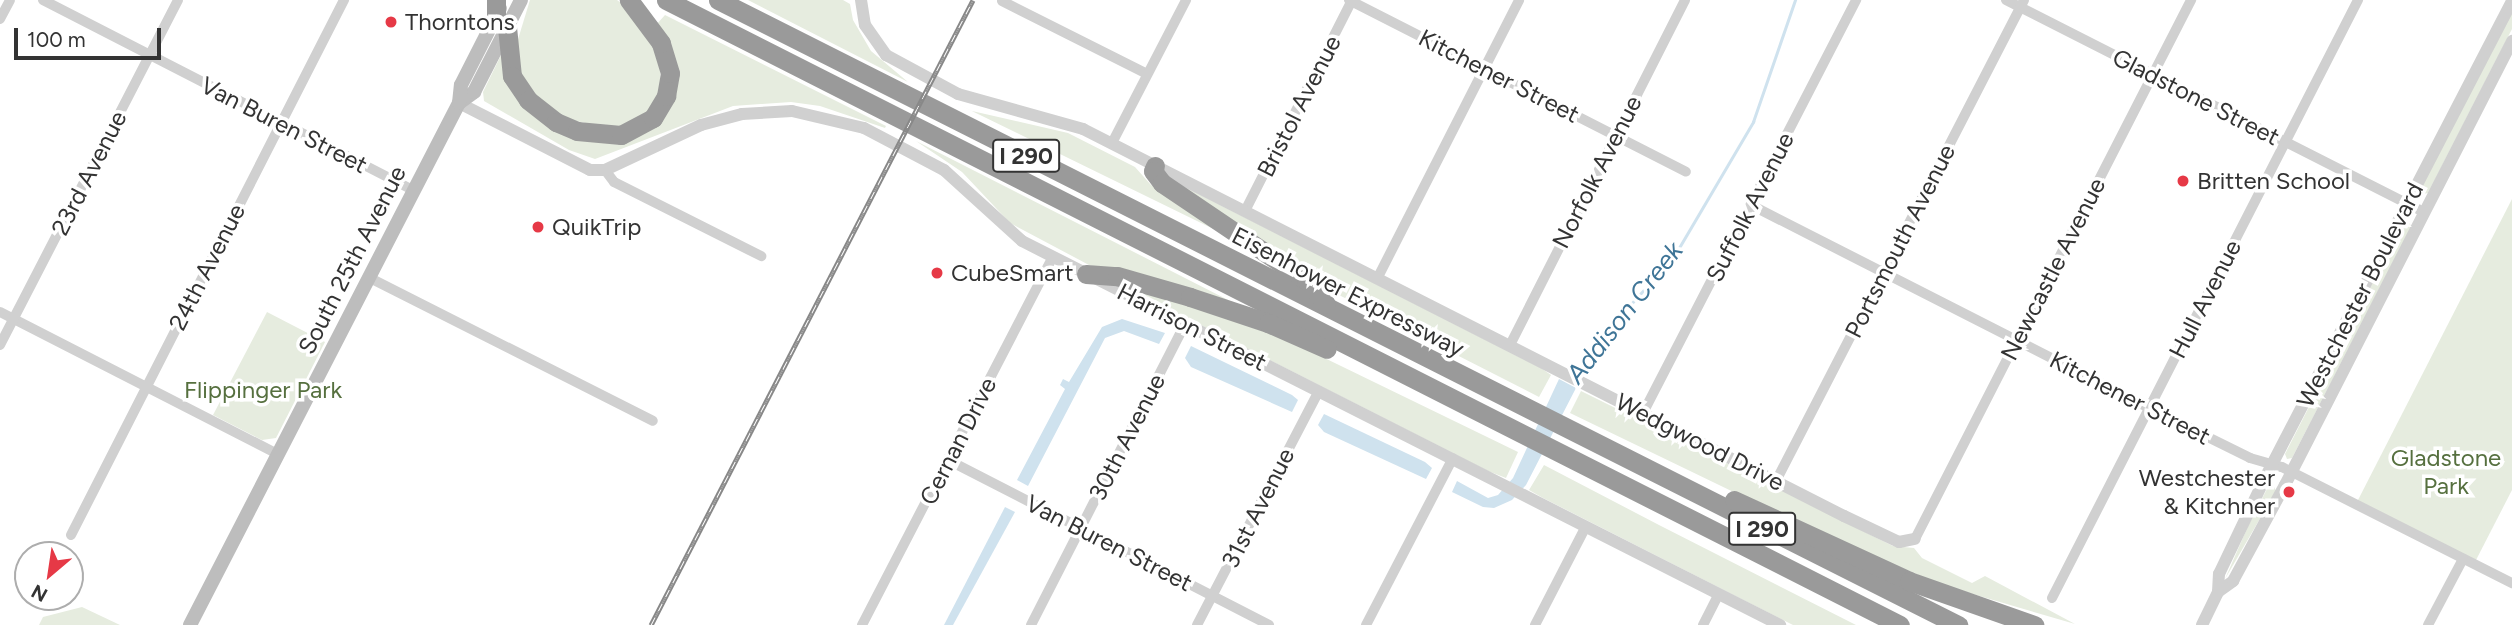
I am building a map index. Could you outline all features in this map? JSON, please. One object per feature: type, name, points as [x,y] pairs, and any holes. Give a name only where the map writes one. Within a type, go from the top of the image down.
[{"type":"highway","points":[[501,11],[512,76],[528,100],[556,122],[577,131],[621,135],[653,118],[666,96],[670,73],[661,43],[629,0]]},
{"type":"highway","name":"Eisenhower Expressway","points":[[666,0],[1900,625]]},
{"type":"highway","name":"Eisenhower Expressway","points":[[718,0],[1526,410],[1958,625]]},
{"type":"highway","points":[[1156,166],[1153,171],[1162,183],[1306,280],[1334,313]]},
{"type":"highway","points":[[1086,274],[1117,276],[1190,297],[1268,323],[1339,355],[1385,365]]},
{"type":"highway","points":[[1622,458],[1654,462],[1909,581],[2034,625]]},
{"type":"main road","name":"South 25th Avenue","points":[[190,625],[459,103],[474,92],[501,11],[522,0]]},
{"type":"street","points":[[0,19],[10,0]]},
{"type":"street","name":"Van Buren Street","points":[[43,0],[414,190]]},
{"type":"street","name":"23rd Avenue","points":[[0,345],[178,0]]},
{"type":"street","name":"24th Avenue","points":[[71,535],[344,0]]},
{"type":"street","name":"Wedgwood Drive","points":[[861,0],[871,37],[902,65],[971,100],[1061,121],[1112,143],[1899,542],[1915,539]]},
{"type":"street","points":[[1112,143],[1186,0]]},
{"type":"street","name":"Kitchener Street","points":[[1351,0],[1686,172]]},
{"type":"street","name":"Bristol Avenue","points":[[1245,211],[1351,0]]},
{"type":"street","points":[[1377,279],[1519,0]]},
{"type":"street","name":"Norfolk Avenue","points":[[1510,345],[1685,0]]},
{"type":"street","name":"Suffolk Avenue","points":[[1643,413],[1856,0]]},
{"type":"street","name":"Gladstone Street","points":[[2006,0],[2022,4],[2152,75],[2424,212]]},
{"type":"street","name":"Newcastle Avenue","points":[[1915,539],[2191,0]]},
{"type":"street","name":"Hull Avenue","points":[[2052,598],[2358,0]]},
{"type":"street","points":[[1002,1],[1147,74]]},
{"type":"street","name":"Westchester Boulevard","points":[[2202,625],[2218,592],[2219,574],[2273,464],[2512,1]]},
{"type":"street","name":"Portsmouth Avenue","points":[[1776,481],[2022,4]]},
{"type":"street","name":"Westchester Boulevard","points":[[2218,592],[2233,581],[2512,40]]},
{"type":"street","points":[[459,103],[590,170],[605,170],[614,182],[761,256]]},
{"type":"street","name":"Harrison Street","points":[[605,170],[721,119],[758,111],[811,113],[863,128],[935,164],[1008,232],[1053,257],[1780,625]]},
{"type":"street","name":"Kitchener Street","points":[[1751,205],[2149,408],[2250,458],[2291,472],[2512,583]]},
{"type":"street","name":"Cernan Drive","points":[[862,625],[1053,257]]},
{"type":"street","points":[[369,277],[653,421]]},
{"type":"street","points":[[0,312],[278,454]]},
{"type":"street","name":"30th Avenue","points":[[1031,625],[1185,324]]},
{"type":"street","name":"31st Avenue","points":[[1197,625],[1318,391]]},
{"type":"street","points":[[1366,625],[1453,458]]},
{"type":"street","name":"Van Buren Street","points":[[948,460],[1269,625]]},
{"type":"street","points":[[1535,625],[1586,526]]},
{"type":"street","points":[[2428,625],[2463,559]]},
{"type":"street","points":[[1703,625],[1719,594]]},
{"type":"green space","points":[[530,0],[617,0],[624,5],[655,48],[660,65],[661,90],[651,110],[615,129],[566,119],[537,98],[512,59]]},
{"type":"green space","points":[[748,0],[843,0],[850,4],[853,20],[871,51],[908,82]]},
{"type":"green space","points":[[2512,11],[2512,29],[2428,193],[2423,194],[2420,190]]},
{"type":"green space","points":[[665,15],[886,126],[885,128],[820,106],[791,102],[733,106],[595,159],[569,150],[484,101],[483,92],[504,49],[506,71],[582,138],[665,112],[656,25]]},
{"type":"green space","points":[[939,95],[972,111],[1068,133],[1135,167],[1151,185],[1242,243]]},
{"type":"green space","points":[[916,141],[1236,304],[1089,265],[1010,223],[962,172]]},
{"type":"green space","points":[[1165,177],[1541,368],[1551,375],[1539,397],[1337,294]]},
{"type":"green space","name":"Gladstone Park","points":[[2512,199],[2512,490],[2475,562],[2357,502]]},
{"type":"green space","points":[[2409,221],[2411,227],[2292,458],[2287,459],[2285,454],[2403,223]]},
{"type":"green space","points":[[1120,284],[1242,318],[1518,452],[1506,478],[1488,471]]},
{"type":"green space","name":"Flippinger Park","points":[[267,312],[325,342],[276,438],[262,440],[213,415]]},
{"type":"green space","points":[[1581,391],[1893,546],[1914,548],[1922,558],[1972,583],[1985,576],[2075,624],[1942,585],[1806,527],[1570,413]]},
{"type":"green space","points":[[1544,465],[1856,625],[1793,625],[1543,498],[1529,490]]},
{"type":"green space","points":[[2273,485],[2276,491],[2225,579],[2249,524],[2268,487]]},
{"type":"green space","points":[[84,608],[120,625],[39,625],[43,617],[66,611],[84,611]]},
{"type":"water","points":[[1122,319],[1165,333],[1159,344],[1124,331],[1105,338],[1028,486],[1017,480],[1065,389],[1060,385],[1063,379],[1069,382],[1102,327]]},
{"type":"water","points":[[1191,346],[1292,395],[1298,400],[1292,412],[1191,367],[1185,358]]},
{"type":"water","points":[[1559,379],[1576,388],[1526,485],[1512,500],[1494,508],[1483,507],[1452,492],[1457,481],[1488,498],[1498,495],[1513,478]]},
{"type":"water","points":[[1324,414],[1425,462],[1432,468],[1426,479],[1324,432],[1318,425]]},
{"type":"water","points":[[1005,507],[1015,512],[953,625],[944,625]]},
{"type":"waterway","name":"Addison Creek","points":[[1574,375],[1609,328],[1673,258],[1753,122],[1795,0]]},
{"type":"railway","points":[[651,625],[973,0]]},
{"type":"place","name":"Thorntons","points":[[391,22]]},
{"type":"place","name":"Britten School","points":[[2183,181]]},
{"type":"place","name":"QuikTrip","points":[[538,227]]},
{"type":"place","name":"CubeSmart","points":[[937,273]]},
{"type":"place","name":"Westchester & Kitchner","points":[[2289,492]]}]
